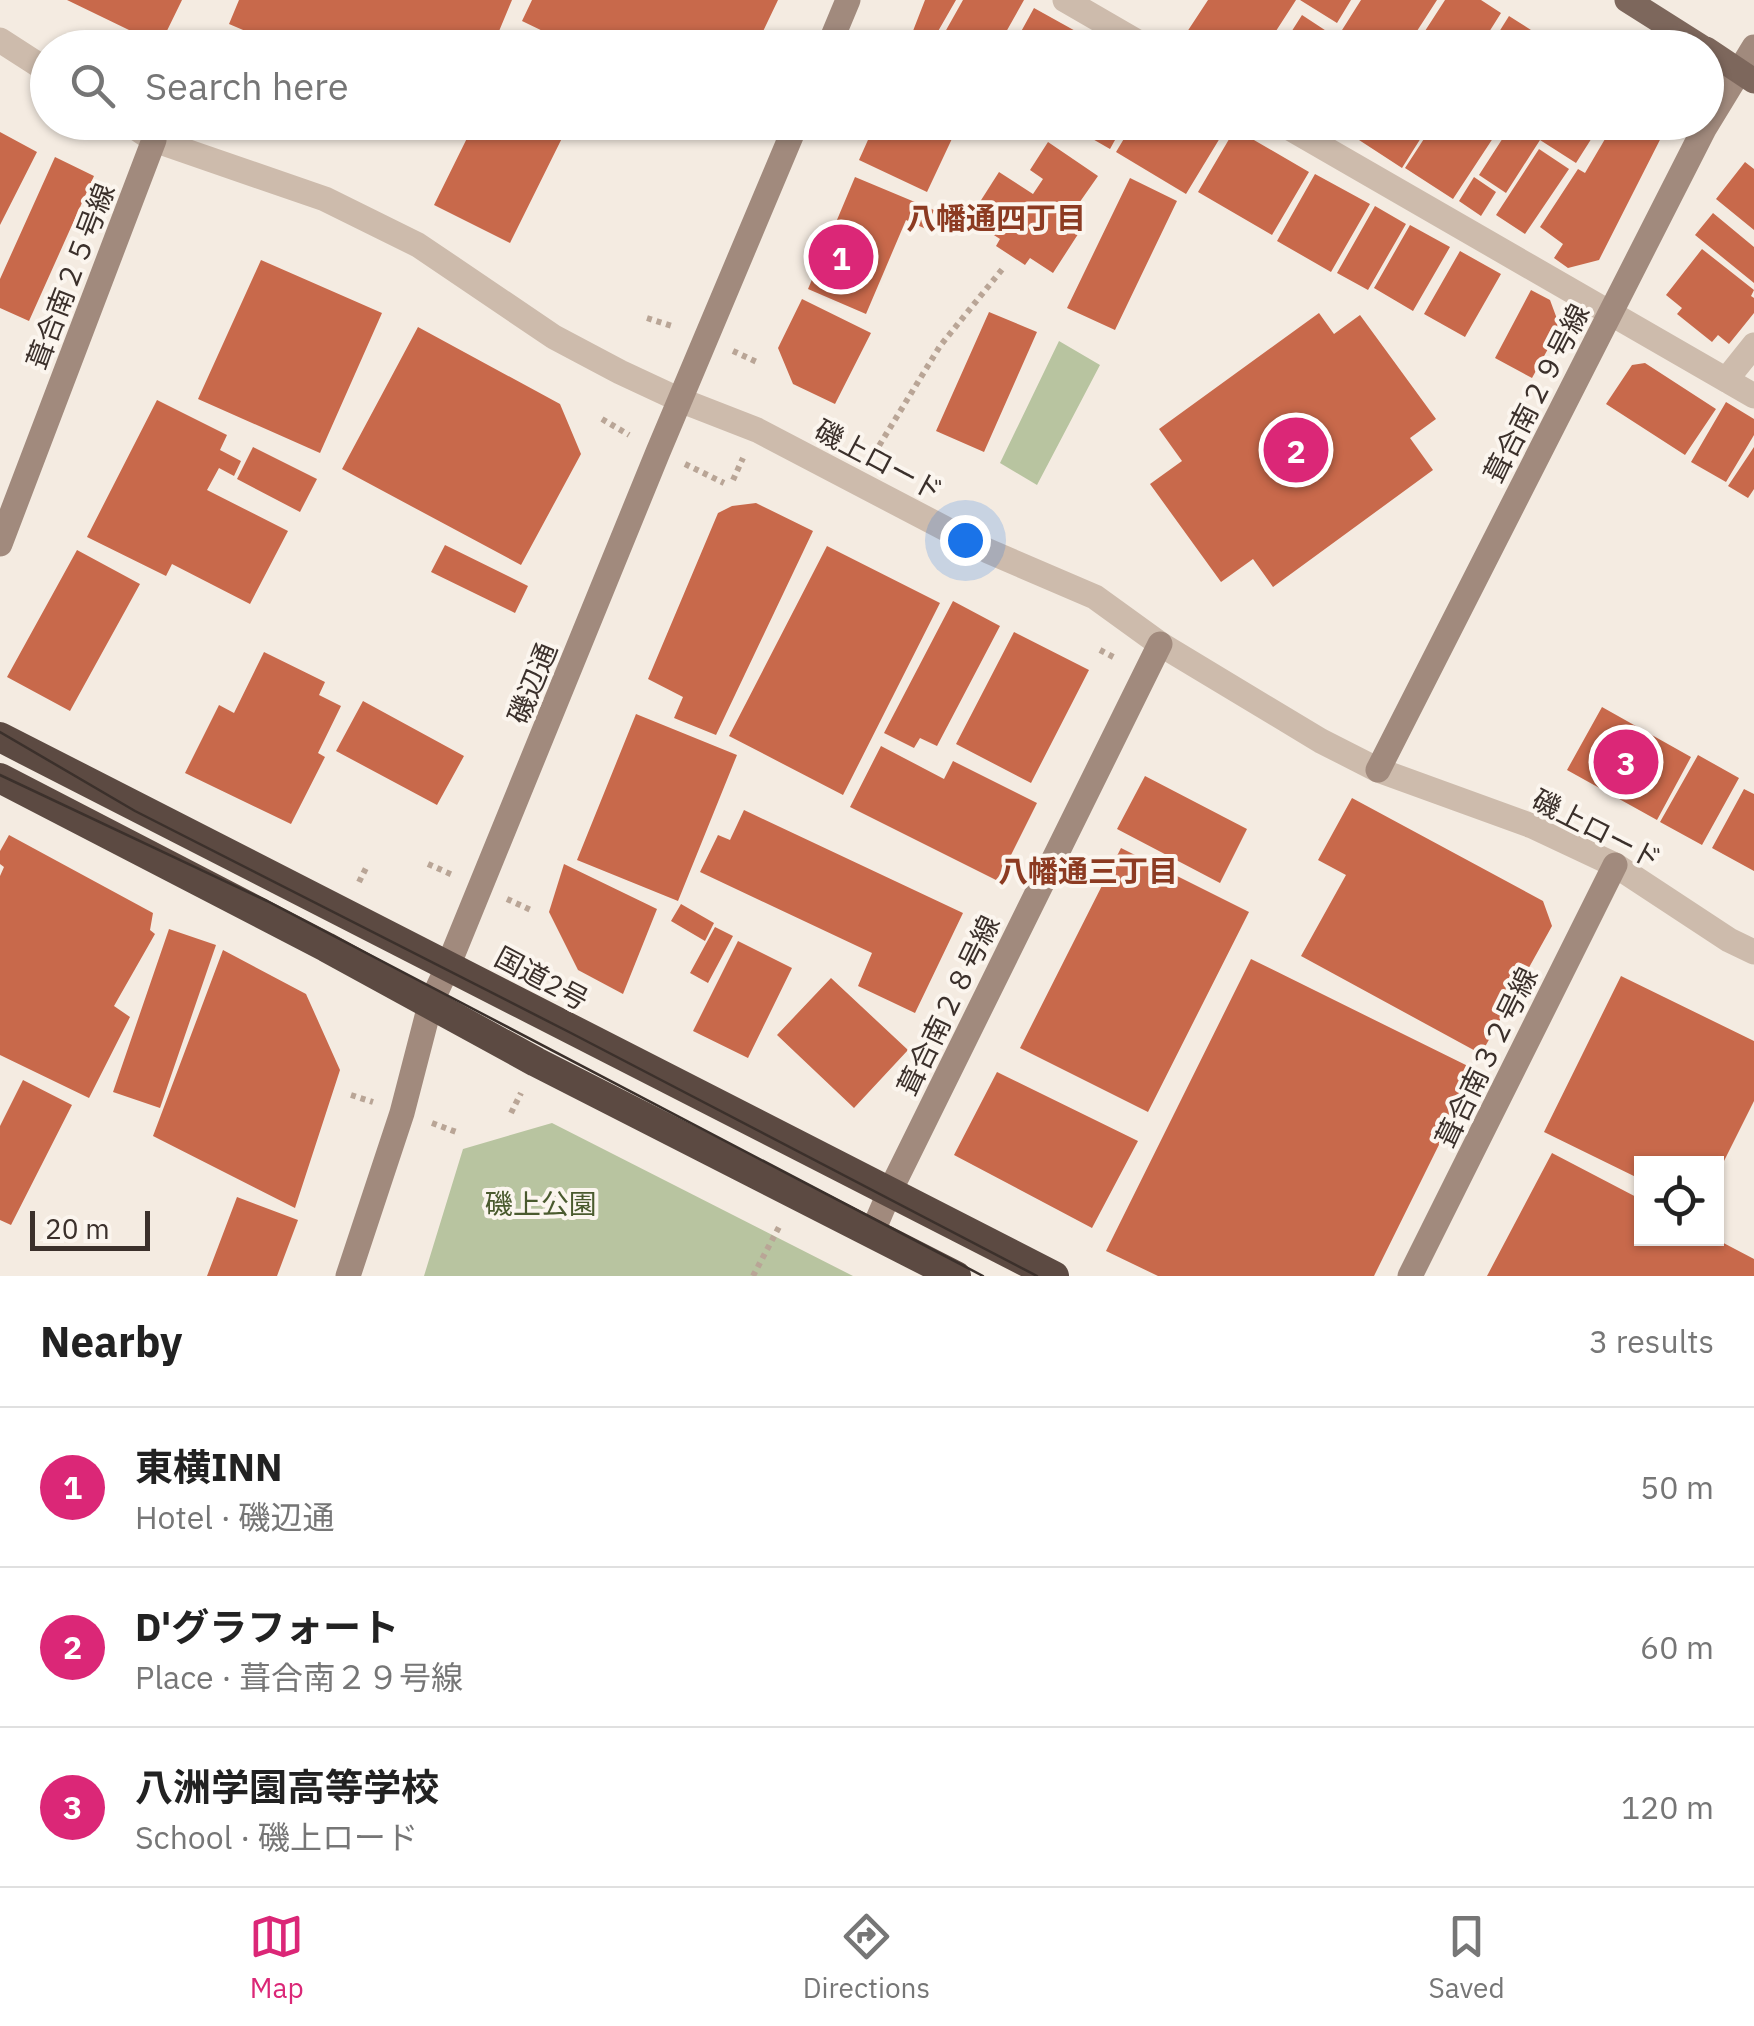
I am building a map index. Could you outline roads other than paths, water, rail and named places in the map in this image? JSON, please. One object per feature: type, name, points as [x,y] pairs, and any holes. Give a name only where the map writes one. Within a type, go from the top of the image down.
[{"type":"highway","name":"国道2号","points":[[0,737],[1054,1276]]},
{"type":"highway","points":[[0,778],[326,947],[536,1062],[956,1276]]},
{"type":"main road","points":[[1627,0],[1676,30]]},
{"type":"main road","points":[[1724,61],[1747,76]]},
{"type":"street","points":[[836,30],[848,0]]},
{"type":"street","points":[[1065,0],[1117,30]]},
{"type":"street","points":[[0,40],[30,59]]},
{"type":"street","name":"葺合南２９号線","points":[[1724,104],[1747,76],[1754,46]]},
{"type":"street","name":"磯上ロード","points":[[154,140],[324,200],[418,246],[554,337],[680,400],[756,430],[988,551],[1095,598],[1160,644],[1321,740],[1378,770],[1532,826],[1615,865],[1729,940],[1754,952]]},
{"type":"street","name":"葺合南２５号線","points":[[0,544],[154,140]]},
{"type":"street","name":"磯辺通","points":[[348,1276],[402,1113],[430,1005],[789,140]]},
{"type":"street","points":[[1310,140],[1754,396]]},
{"type":"street","name":"葺合南２９号線","points":[[1378,770],[1698,140]]},
{"type":"street","points":[[1726,380],[1754,345]]},
{"type":"street","name":"葺合南２８号線","points":[[872,1233],[1160,644]]},
{"type":"street","name":"葺合南３２号線","points":[[1410,1276],[1615,865]]},
{"type":"tram line","points":[[0,732],[135,811],[1037,1276]]},
{"type":"tram line","points":[[0,775],[267,901],[983,1276]]},
{"type":"place","name":"東横INN","points":[[841,257]]},
{"type":"place","name":"D'グラフォート","points":[[1296,450]]},
{"type":"place","name":"八洲学園高等学校","points":[[1626,762]]},
{"type":"district","name":"八幡通四丁目","points":[[996,217]]},
{"type":"district","name":"八幡通三丁目","points":[[1088,870]]},
{"type":"park label","name":"磯上公園","points":[[541,1203]]}]
